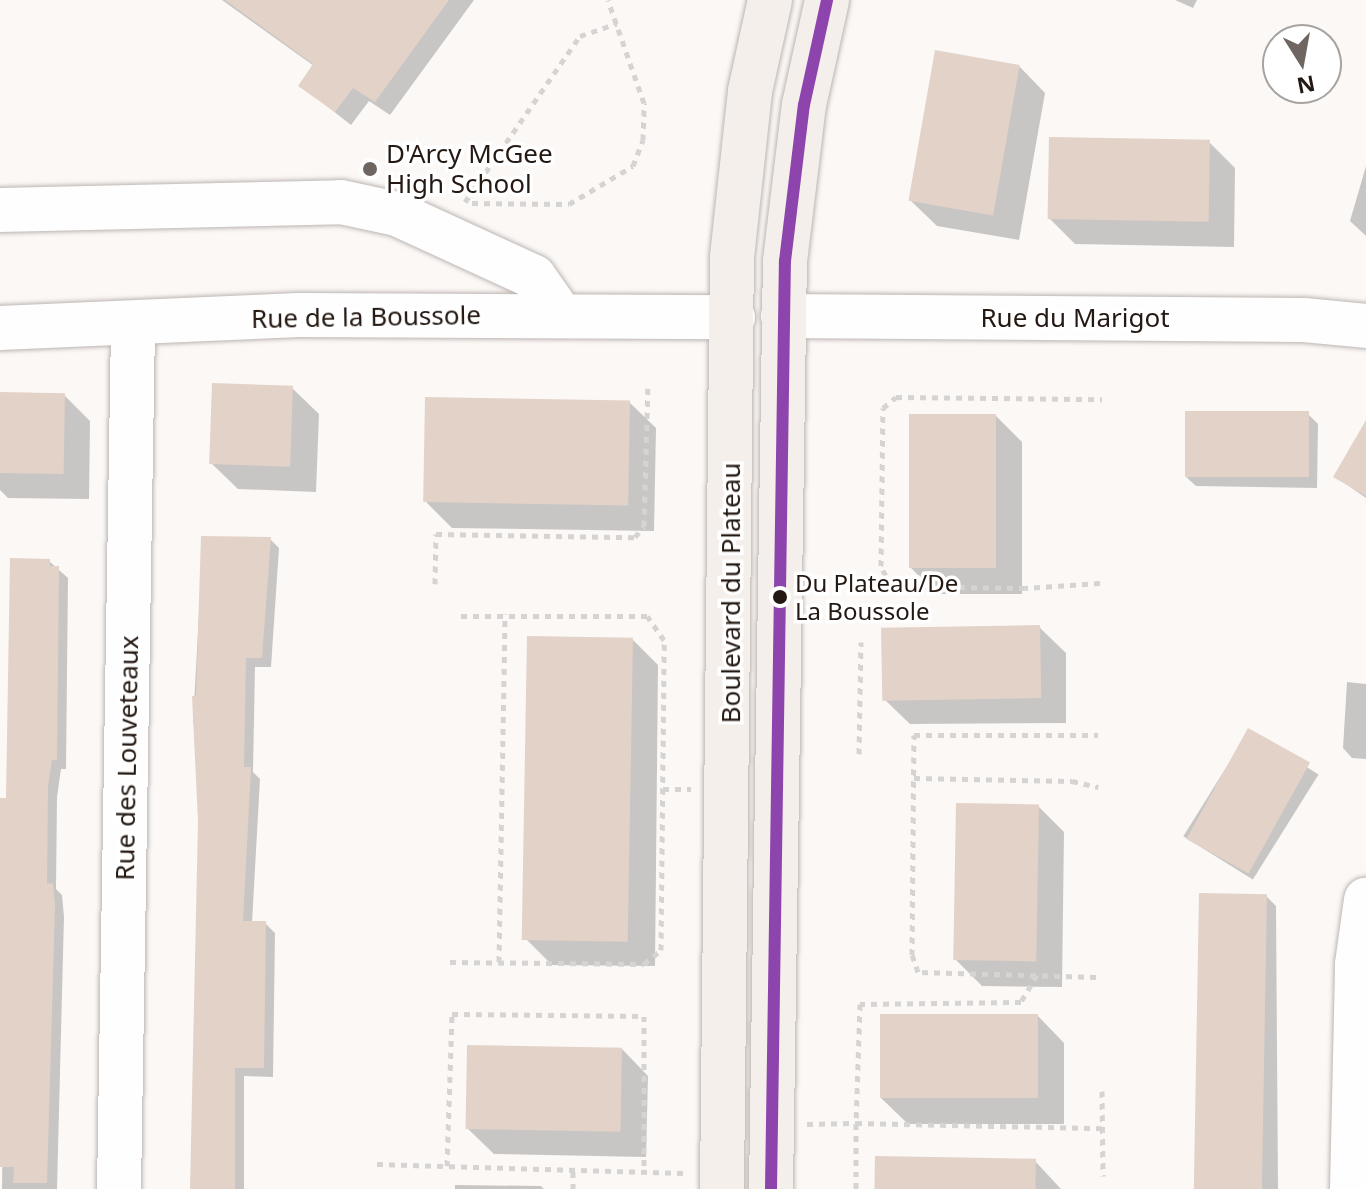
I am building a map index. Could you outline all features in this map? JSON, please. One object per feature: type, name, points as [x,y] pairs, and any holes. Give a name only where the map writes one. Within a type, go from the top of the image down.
[{"type":"main road","name":"Boulevard du Plateau","points":[[703,1181],[733,317],[743,147],[770,0]]},
{"type":"main road","name":"Boulevard du Plateau","points":[[771,1189],[783,316],[804,105],[827,0]]},
{"type":"main road","points":[[733,317],[783,316]]},
{"type":"street","points":[[0,210],[341,202],[406,218],[534,277],[560,314]]},
{"type":"street","name":"Rue de la Boussole","points":[[0,328],[133,326],[299,315],[733,317]]},
{"type":"street","name":"Rue du Marigot","points":[[783,316],[1304,320],[1366,326]]},
{"type":"street","name":"Rue des Louveteaux","points":[[119,1189],[133,326]]},
{"type":"street","points":[[1352,1189],[1357,964],[1366,900]]},
{"type":"path","points":[[406,218],[427,200],[569,204],[620,178],[633,166],[643,140],[644,103],[608,0]]},
{"type":"path","points":[[464,203],[580,36],[617,23]]},
{"type":"path","points":[[435,584],[436,534],[635,537],[644,526],[648,383]]},
{"type":"path","points":[[1100,583],[1025,588],[891,586],[881,566],[883,408],[896,397],[1102,399]]},
{"type":"path","points":[[499,962],[505,614]]},
{"type":"path","points":[[450,962],[644,964],[661,950],[664,640],[647,616],[455,616]]},
{"type":"path","points":[[859,754],[861,642]]},
{"type":"path","points":[[1096,977],[918,972],[912,955],[914,735],[1098,735]]},
{"type":"path","points":[[914,778],[1072,781],[1098,787]]},
{"type":"path","points":[[663,789],[692,789]]},
{"type":"path","points":[[856,1189],[860,1004],[1021,1002],[1037,975]]},
{"type":"path","points":[[447,1166],[452,1014],[644,1016],[644,1171]]},
{"type":"path","points":[[1102,1091],[1103,1176]]},
{"type":"path","points":[[803,1124],[1102,1128]]},
{"type":"path","points":[[377,1164],[644,1171],[703,1181]]},
{"type":"path","points":[[573,1170],[573,1189]]},
{"type":"building","points":[[225,0],[449,0],[375,102],[353,88],[335,112],[298,86],[313,64]]},
{"type":"building","points":[[935,50],[1020,65],[993,216],[908,201]]},
{"type":"building","points":[[1049,137],[1210,140],[1209,222],[1048,219]]},
{"type":"building","points":[[212,383],[293,386],[290,467],[209,464]]},
{"type":"building","points":[[0,392],[65,393],[64,474],[0,473]]},
{"type":"building","points":[[425,397],[630,401],[628,506],[423,502]]},
{"type":"building","points":[[1185,411],[1309,411],[1309,477],[1185,477]]},
{"type":"building","points":[[909,414],[996,414],[996,568],[909,568]]},
{"type":"building","points":[[1366,420],[1366,496],[1333,477]]},
{"type":"building","points":[[201,536],[271,537],[262,658],[246,658],[244,767],[251,767],[243,921],[266,921],[264,1068],[235,1068],[235,1189],[190,1189],[198,821],[192,696],[196,696]]},
{"type":"building","points":[[10,558],[50,559],[50,566],[59,566],[57,760],[52,760],[48,786],[47,883],[53,884],[55,906],[47,1183],[13,1183],[14,1167],[0,1167],[0,798],[6,798]]},
{"type":"building","points":[[1040,625],[1041,698],[882,701],[881,628]]},
{"type":"building","points":[[527,636],[633,638],[628,942],[522,940]]},
{"type":"building","points":[[1248,728],[1310,762],[1249,873],[1186,839]]},
{"type":"building","points":[[956,803],[1039,804],[1036,961],[953,960]]},
{"type":"building","points":[[1199,893],[1267,894],[1262,1189],[1194,1189]]},
{"type":"building","points":[[880,1014],[1038,1014],[1038,1098],[880,1098]]},
{"type":"building","points":[[467,1045],[622,1048],[621,1132],[466,1129]]},
{"type":"building","points":[[875,1156],[1036,1159],[1035,1189],[874,1189]]},
{"type":"transit line","points":[[771,1189],[785,261],[804,105],[827,0]]},
{"type":"place","name":"D'Arcy McGee High School","points":[[370,169]]},
{"type":"place","name":"Du Plateau/De La Boussole","points":[[780,597]]}]
